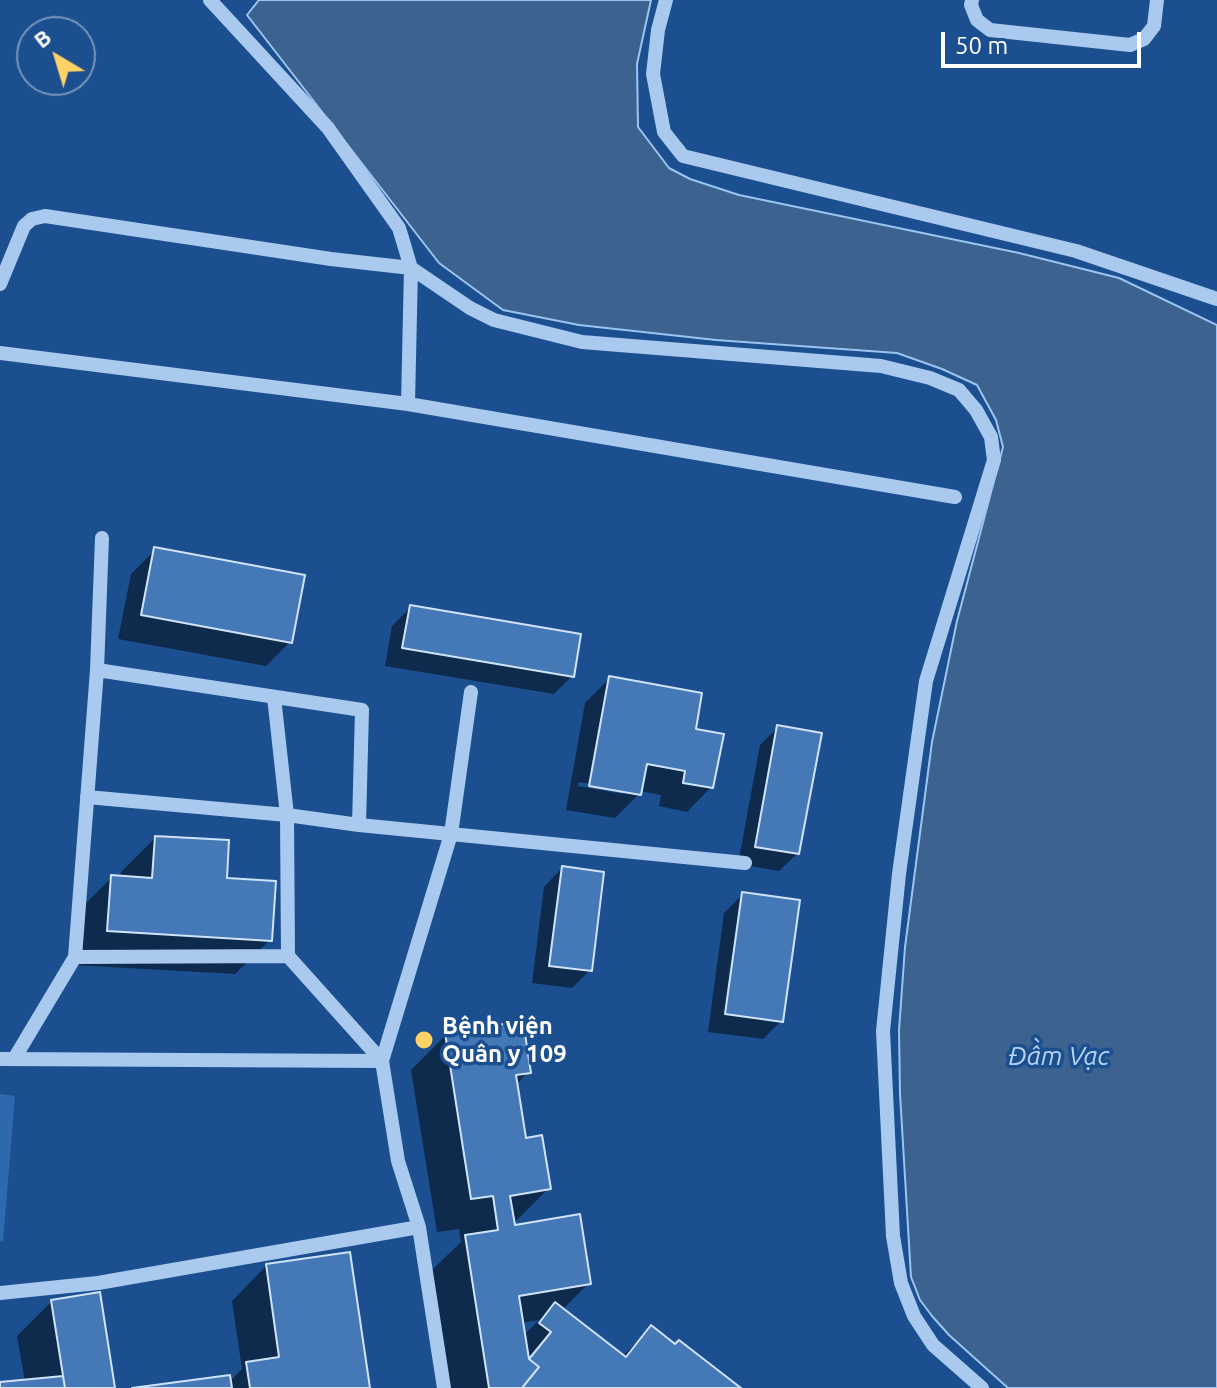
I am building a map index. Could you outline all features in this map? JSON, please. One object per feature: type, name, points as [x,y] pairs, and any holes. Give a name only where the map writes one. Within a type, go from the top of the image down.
[{"type":"street","points":[[210,0],[328,128],[399,228],[411,268],[408,404]]},
{"type":"street","points":[[666,0],[658,30],[653,74],[664,132],[683,156],[1076,251],[1217,299]]},
{"type":"street","points":[[972,0],[977,20],[990,30],[1130,45],[1144,39],[1154,26],[1157,0]]},
{"type":"street","points":[[0,284],[24,226],[32,219],[45,216],[411,268],[470,308],[494,320],[582,342],[881,366],[930,378],[959,390],[976,410],[991,437],[994,460],[926,681],[899,874],[883,1031],[893,1236],[901,1283],[914,1316],[933,1345],[982,1388]]},
{"type":"street","points":[[0,353],[408,404],[955,497]]},
{"type":"street","points":[[7,1059],[75,957],[97,670],[102,538]]},
{"type":"street","points":[[97,670],[362,710],[359,825]]},
{"type":"street","points":[[444,1388],[419,1227],[398,1161],[382,1061],[451,834],[471,692]]},
{"type":"street","points":[[274,697],[287,815],[288,956],[382,1061]]},
{"type":"street","points":[[87,797],[745,863]]},
{"type":"street","points":[[75,957],[288,956]]},
{"type":"street","points":[[7,1059],[382,1061]]},
{"type":"street","points":[[0,1293],[98,1283],[419,1227]]},
{"type":"shaded area","points":[[0,1094],[15,1096],[3,1242],[0,1241]]},
{"type":"water","name":"Đầm Vạc","points":[[259,0],[651,0],[637,64],[638,127],[669,168],[690,179],[739,195],[1019,253],[1119,278],[1217,325],[1217,1388],[1008,1388],[932,1316],[920,1300],[911,1277],[900,1094],[899,1030],[905,947],[932,742],[957,621],[1003,447],[996,420],[977,385],[897,353],[716,340],[579,325],[503,310],[439,263],[247,15]]},
{"type":"building","points":[[154,547],[305,575],[292,643],[141,615]]},
{"type":"building","points":[[410,605],[581,634],[574,677],[402,648]]},
{"type":"building","points":[[609,676],[702,693],[696,729],[724,734],[713,788],[683,783],[685,771],[647,764],[641,795],[589,786]]},
{"type":"building","points":[[777,725],[822,733],[799,854],[755,847]]},
{"type":"building","points":[[155,836],[229,840],[227,878],[276,881],[272,941],[107,931],[111,875],[152,878]]},
{"type":"building","points":[[562,866],[604,872],[592,971],[549,966]]},
{"type":"building","points":[[742,892],[800,900],[783,1022],[725,1014]]},
{"type":"building","points":[[523,1021],[531,1073],[516,1075],[526,1138],[542,1135],[551,1189],[510,1196],[515,1225],[580,1214],[591,1284],[519,1296],[529,1359],[539,1367],[522,1388],[489,1388],[465,1235],[498,1230],[493,1196],[471,1199],[445,1033]]},
{"type":"building","points":[[350,1252],[370,1388],[250,1388],[246,1362],[279,1357],[266,1264]]},
{"type":"building","points":[[100,1292],[115,1388],[65,1388],[51,1300]]},
{"type":"building","points":[[555,1302],[626,1357],[651,1325],[675,1344],[679,1340],[741,1388],[522,1388],[539,1367],[529,1359],[551,1332],[539,1323]]},
{"type":"building","points":[[230,1375],[232,1388],[132,1388]]},
{"type":"building","points":[[63,1376],[65,1388],[0,1388],[0,1382]]},
{"type":"place","name":"Bệnh viện Quân y 109","points":[[424,1040]]}]
